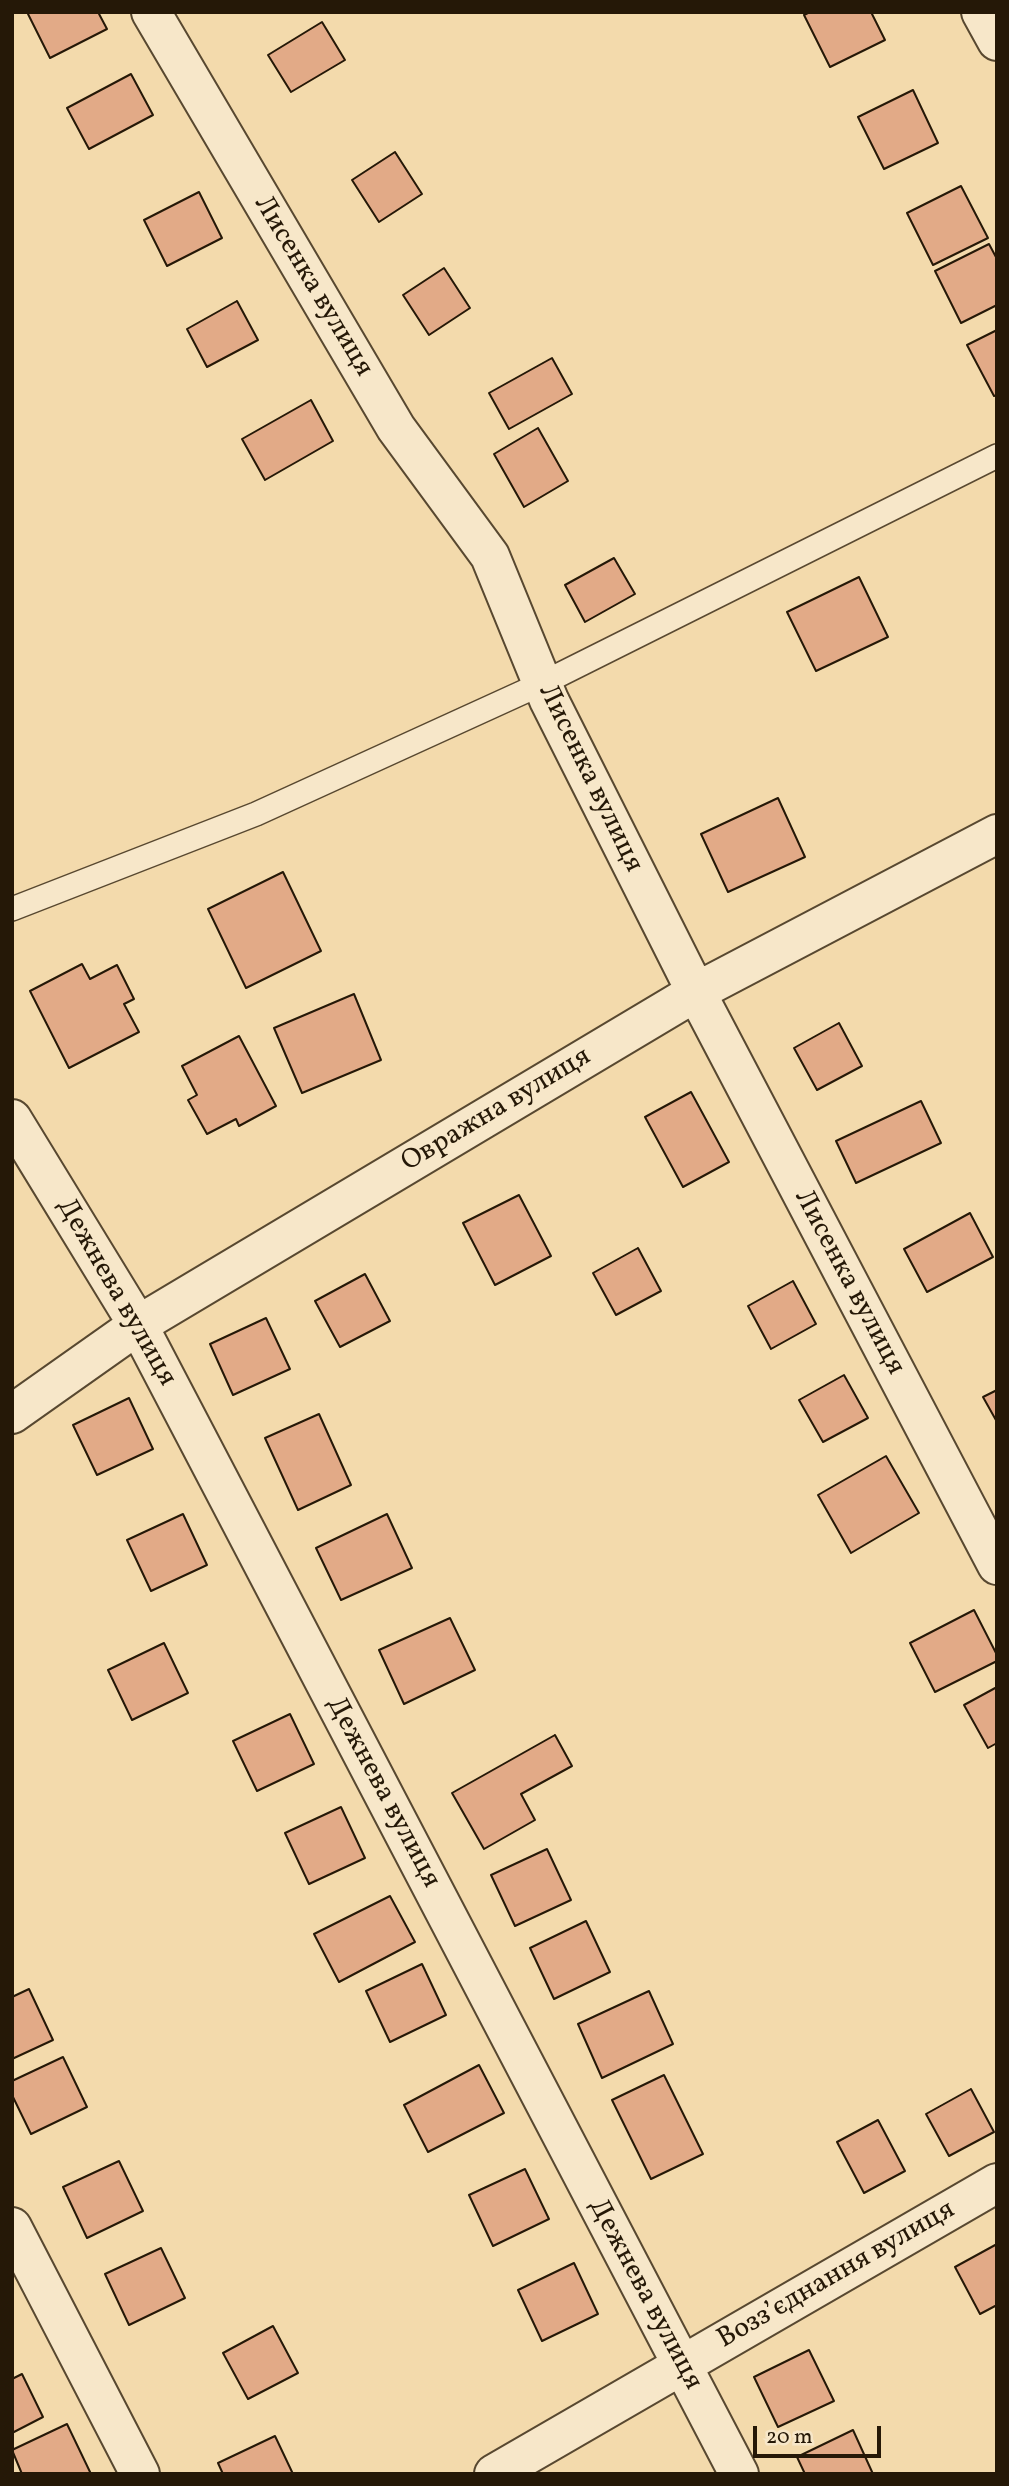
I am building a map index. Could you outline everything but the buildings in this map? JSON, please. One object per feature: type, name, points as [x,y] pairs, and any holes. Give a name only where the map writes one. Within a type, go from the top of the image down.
[{"type":"street","name":"Лисенка вулиця","points":[[151,12],[396,428],[491,556],[541,684],[696,992],[997,1565]]},
{"type":"street","points":[[981,12],[997,41]]},
{"type":"street","name":"Овражна вулиця","points":[[12,1414],[138,1325],[696,992],[997,834]]},
{"type":"street","name":"Дежнева вулиця","points":[[12,1119],[138,1325],[739,2474]]},
{"type":"street","name":"Возз’єднання вулиця","points":[[494,2474],[997,2183]]},
{"type":"street","points":[[12,2227],[140,2474]]},
{"type":"lane","points":[[12,909],[256,814],[541,684],[997,456]]}]
